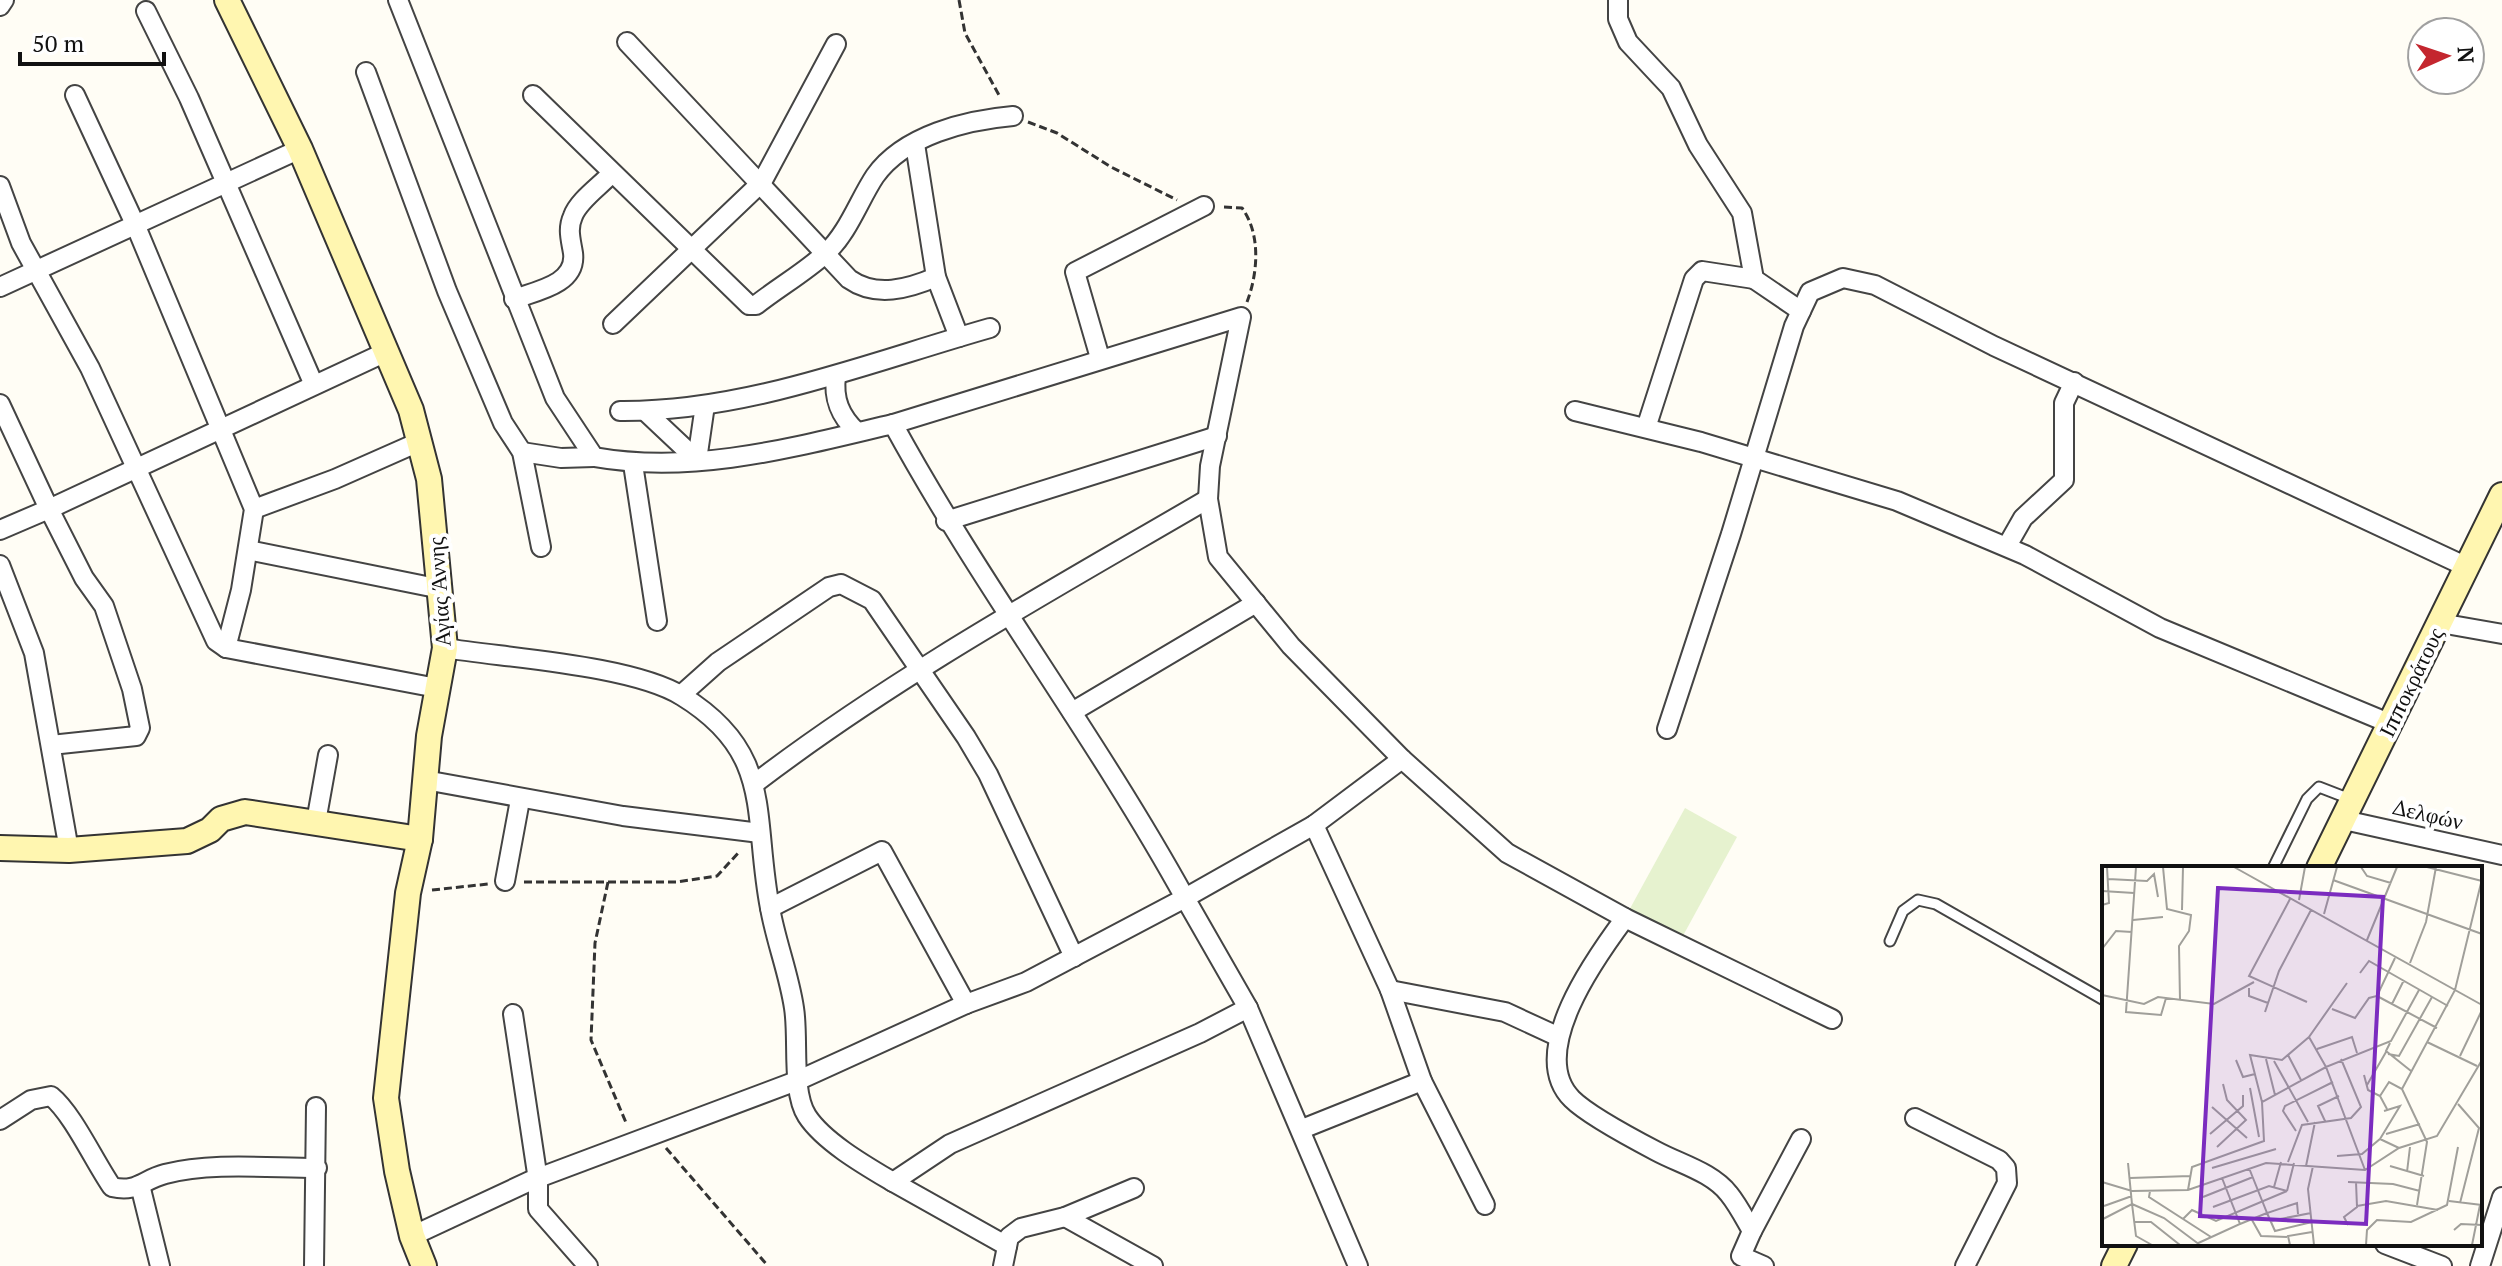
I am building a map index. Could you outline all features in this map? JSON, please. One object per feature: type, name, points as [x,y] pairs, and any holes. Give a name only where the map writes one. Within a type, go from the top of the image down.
[{"type":"street","points":[[0,6],[4,0]]},
{"type":"street","name":"Αγίας Άννης","points":[[227,0],[300,149],[421,441],[441,589],[445,648],[437,688],[420,839],[408,893],[386,1098],[388,1129],[412,1236],[424,1266]]},
{"type":"street","points":[[398,0],[555,398],[594,457]]},
{"type":"street","points":[[1618,0],[1618,19],[1628,42],[1671,88],[1698,145],[1742,213],[1754,279]]},
{"type":"street","points":[[146,11],[314,385]]},
{"type":"street","points":[[627,42],[762,182],[849,279],[865,289],[886,291],[936,277]]},
{"type":"street","points":[[613,324],[762,182],[836,44]]},
{"type":"street","points":[[366,72],[447,291],[503,423],[522,452],[541,547]]},
{"type":"street","points":[[75,95],[135,224],[254,509],[226,648]]},
{"type":"street","points":[[533,95],[611,174],[693,250],[742,302],[749,305],[756,305],[827,252],[876,175],[890,159],[915,144],[977,120],[1013,116]]},
{"type":"street","points":[[915,144],[936,277],[959,337]]},
{"type":"street","points":[[0,287],[300,149]]},
{"type":"street","points":[[514,299],[554,285],[571,271],[574,255],[569,238],[573,214],[611,174]]},
{"type":"street","points":[[0,186],[21,243],[90,368],[210,633],[226,648],[437,688]]},
{"type":"street","points":[[1100,358],[1075,272],[1204,206]]},
{"type":"street","points":[[1646,428],[1694,279],[1702,271],[1754,279],[1801,311]]},
{"type":"street","points":[[1667,729],[1801,311],[1810,292],[1843,278],[1875,285],[1994,346],[2467,567]]},
{"type":"street","points":[[522,452],[561,458],[594,457],[633,464],[768,454],[893,424],[1241,317],[1208,499],[1218,557],[1291,646],[1402,759],[1507,853],[1625,918],[1832,1019]]},
{"type":"street","points":[[620,411],[705,405],[836,376],[990,328]]},
{"type":"street","points":[[0,530],[386,352]]},
{"type":"street","points":[[836,376],[838,407],[844,420],[857,432]]},
{"type":"street","points":[[2007,546],[2023,518],[2064,480],[2064,403],[2074,382]]},
{"type":"street","points":[[0,404],[84,578],[104,606],[132,689],[140,728],[136,736],[51,745]]},
{"type":"street","points":[[697,460],[705,405]]},
{"type":"street","points":[[645,411],[697,460]]},
{"type":"street","points":[[1575,411],[1646,428],[1897,501],[2007,546],[2160,628],[2391,724]]},
{"type":"street","points":[[893,424],[946,521],[1139,814],[1248,1008],[1358,1266]]},
{"type":"street","points":[[946,521],[1217,436]]},
{"type":"street","points":[[254,509],[335,479],[421,441]]},
{"type":"street","points":[[633,464],[657,621]]},
{"type":"street","name":"Ιπποκράτους","points":[[2320,866],[2502,495]]},
{"type":"street","points":[[754,784],[813,739],[1008,613],[1208,499]]},
{"type":"street","points":[[248,550],[441,589]]},
{"type":"street","points":[[0,565],[34,653],[69,850]]},
{"type":"street","points":[[681,695],[746,642],[829,587],[841,584],[872,600],[988,774],[1074,957]]},
{"type":"street","points":[[1072,712],[1256,603]]},
{"type":"street","points":[[2440,623],[2502,634]]},
{"type":"street","points":[[445,648],[626,675],[681,695],[733,736],[754,784],[752,832],[794,1009],[801,1105],[808,1119],[850,1156],[1007,1246]]},
{"type":"street","points":[[316,822],[328,755]]},
{"type":"street","points":[[412,1236],[538,1180],[799,1080],[966,1004],[1026,982],[1314,825],[1402,759]]},
{"type":"street","points":[[425,780],[520,800],[752,832]]},
{"type":"street","points":[[505,881],[520,800]]},
{"type":"street","name":"Δελφών","points":[[2349,810],[2502,855]]},
{"type":"street","points":[[0,848],[69,850],[187,841],[210,830],[221,819],[245,812],[420,839]]},
{"type":"street","points":[[1314,825],[1390,990],[1422,1081],[1485,1205]]},
{"type":"street","points":[[770,908],[882,851],[893,864],[966,1004]]},
{"type":"street","points":[[1625,918],[1588,967],[1559,1037],[1556,1066],[1571,1099],[1654,1150],[1709,1177],[1729,1193],[1752,1231]]},
{"type":"street","points":[[1390,990],[1505,1012],[1559,1037]]},
{"type":"street","points":[[893,1182],[950,1144],[1200,1033],[1248,1008]]},
{"type":"street","points":[[513,1014],[538,1180],[538,1209],[588,1266]]},
{"type":"street","points":[[1302,1129],[1422,1081]]},
{"type":"street","points":[[0,1120],[31,1100],[51,1096],[65,1108],[85,1147],[112,1187],[129,1191],[164,1174],[207,1169],[317,1168]]},
{"type":"street","points":[[314,1266],[316,1107]]},
{"type":"street","points":[[1915,1118],[1999,1160],[2006,1168],[2007,1183],[1965,1266]]},
{"type":"street","points":[[1764,1266],[1738,1261],[1801,1139]]},
{"type":"street","points":[[140,1185],[160,1266]]},
{"type":"street","points":[[1003,1266],[1009,1237],[1021,1228],[1065,1217],[1134,1188]]},
{"type":"street","points":[[2480,1266],[2502,1197]]},
{"type":"street","points":[[1065,1217],[1153,1266]]},
{"type":"street","points":[[2114,1266],[2124,1246]]},
{"type":"street","points":[[2390,1246],[2442,1266]]},
{"type":"lane","points":[[2274,866],[2307,799],[2319,787],[2349,810]]},
{"type":"lane","points":[[1890,941],[1903,911],[1918,900],[1936,904],[2102,999]]},
{"type":"path","points":[[959,0],[971,45],[988,81],[1013,116],[1057,133],[1111,167],[1182,203],[1242,208],[1250,218],[1256,254],[1250,294],[1241,317]]},
{"type":"path","points":[[408,893],[505,881],[676,882],[717,876],[739,855],[752,832]]},
{"type":"path","points":[[608,882],[595,943],[591,1040],[633,1142]]},
{"type":"path","points":[[660,1133],[666,1148],[768,1266]]},
{"type":"green space","points":[[1685,808],[1737,837],[1679,943],[1627,914]]}]
